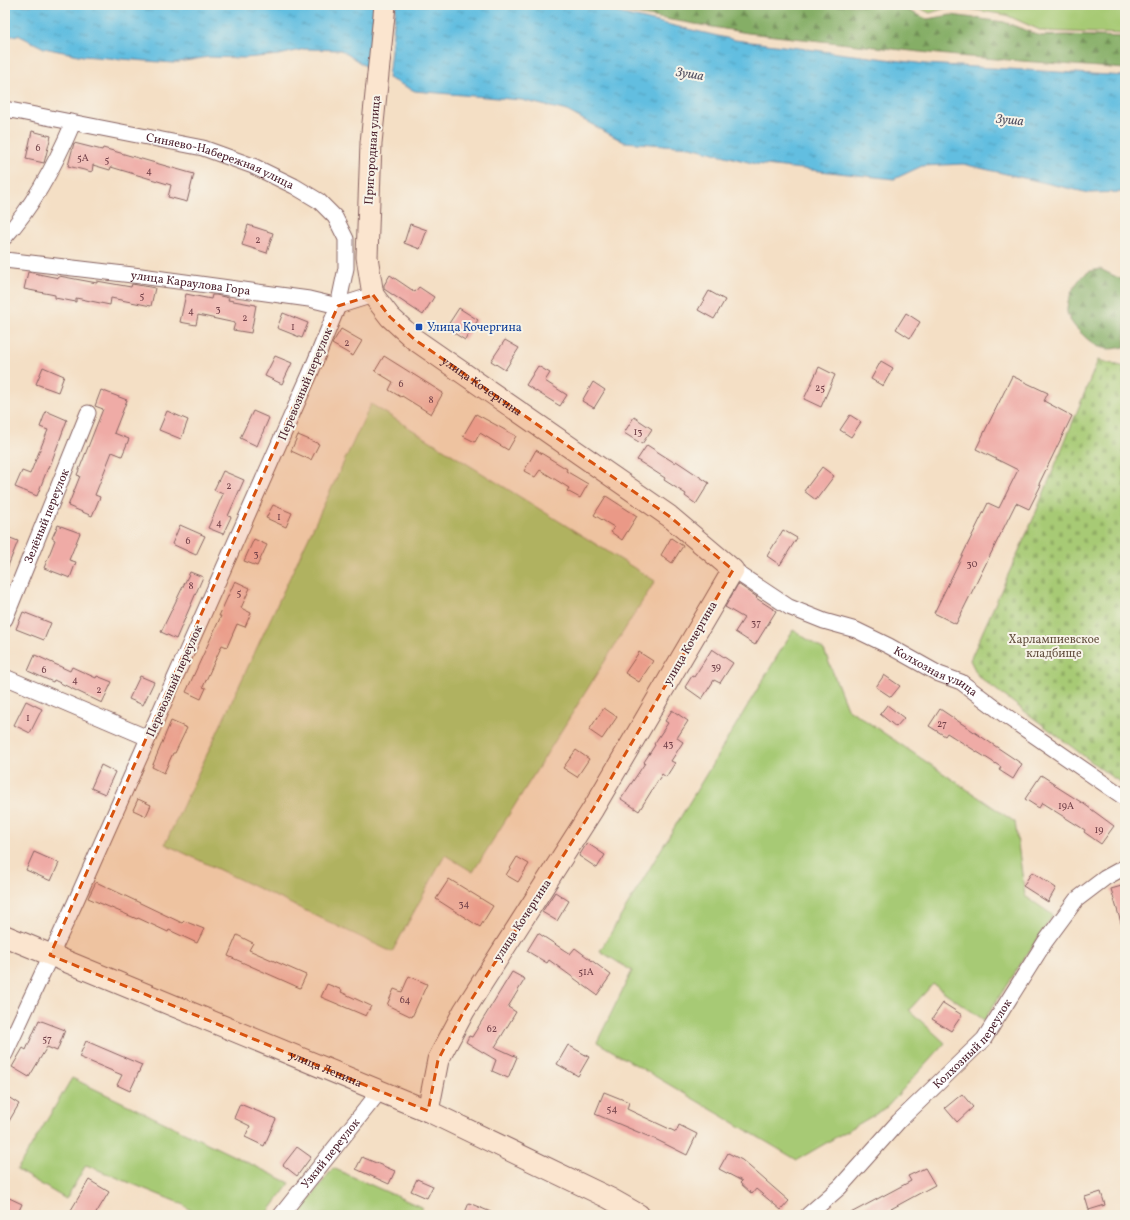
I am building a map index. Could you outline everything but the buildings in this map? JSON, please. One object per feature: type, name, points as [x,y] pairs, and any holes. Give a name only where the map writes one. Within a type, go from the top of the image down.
[{"type":"main road","name":"Пригородная улица","points":[[373,295],[367,257],[371,143],[385,5]]},
{"type":"main road","name":"улица Кочергина","points":[[373,295],[390,317],[414,339],[669,516],[733,570],[593,809],[464,1011],[438,1060],[428,1111]]},
{"type":"main road","name":"улица Ленина","points":[[5,936],[428,1111],[609,1198],[639,1215]]},
{"type":"street","name":"Синяево-Набережная улица","points":[[5,109],[203,148],[253,166],[294,186],[319,201],[335,217],[346,239],[346,268],[338,306]]},
{"type":"street","points":[[5,237],[14,227],[51,172],[73,123]]},
{"type":"street","name":"улица Караулова Гора","points":[[5,260],[141,276],[309,299],[338,306]]},
{"type":"street","points":[[338,306],[373,295]]},
{"type":"street","name":"Перевозный переулок","points":[[5,1054],[75,903],[304,389],[338,306]]},
{"type":"street","name":"Зелёный переулок","points":[[5,619],[88,413]]},
{"type":"street","name":"Колхозная улица","points":[[733,570],[789,607],[824,621],[856,630],[889,646],[939,674],[961,682],[1006,716],[1125,798]]},
{"type":"street","points":[[5,678],[148,738]]},
{"type":"street","name":"Колхозный переулок","points":[[808,1215],[840,1187],[899,1121],[984,1039],[1045,942],[1076,900],[1105,878],[1125,867]]},
{"type":"street","name":"Узкий переулок","points":[[281,1215],[380,1091]]},
{"type":"highlighted area","points":[[373,295],[390,317],[414,339],[669,516],[733,570],[593,809],[464,1011],[438,1060],[428,1111],[50,955],[338,306]]},
{"type":"green space","points":[[599,5],[890,5],[898,6],[927,19],[951,15],[1004,22],[1041,36],[1067,35],[1125,37],[1125,69],[957,56],[748,33],[630,13]]},
{"type":"green space","points":[[913,5],[1125,5],[1125,34],[1042,31],[1006,15],[952,6],[930,13]]},
{"type":"green space","points":[[1100,269],[1125,281],[1125,347],[1108,349],[1096,345],[1077,329],[1068,316],[1068,301],[1077,282],[1086,273]]},
{"type":"green space","name":"Харлампиевское кладбище","points":[[1098,360],[1125,367],[1125,785],[1109,775],[978,676],[970,660],[1034,517]]},
{"type":"green space","points":[[371,404],[655,581],[473,872],[445,855],[392,952],[165,844]]},
{"type":"green space","points":[[793,630],[824,650],[847,708],[1015,822],[1025,896],[1053,915],[984,1020],[933,984],[909,1010],[945,1043],[886,1108],[797,1160],[597,1042],[632,971],[600,951]]},
{"type":"green space","points":[[72,1078],[290,1183],[266,1215],[197,1215],[182,1204],[86,1165],[66,1199],[17,1170]]},
{"type":"green space","points":[[333,1168],[423,1208],[417,1215],[306,1215],[301,1211]]},
{"type":"water","points":[[5,5],[375,5],[368,68],[341,50],[305,49],[279,55],[244,58],[208,57],[173,63],[83,56],[44,48],[18,35],[5,37]]},
{"type":"water","name":"Зуша","points":[[396,5],[584,5],[735,40],[925,64],[1125,76],[1125,192],[1089,193],[963,164],[922,166],[894,179],[756,164],[691,147],[624,142],[567,111],[522,100],[415,91],[388,78]]},
{"type":"place","name":"Улица Кочергина","points":[[419,327]]}]
